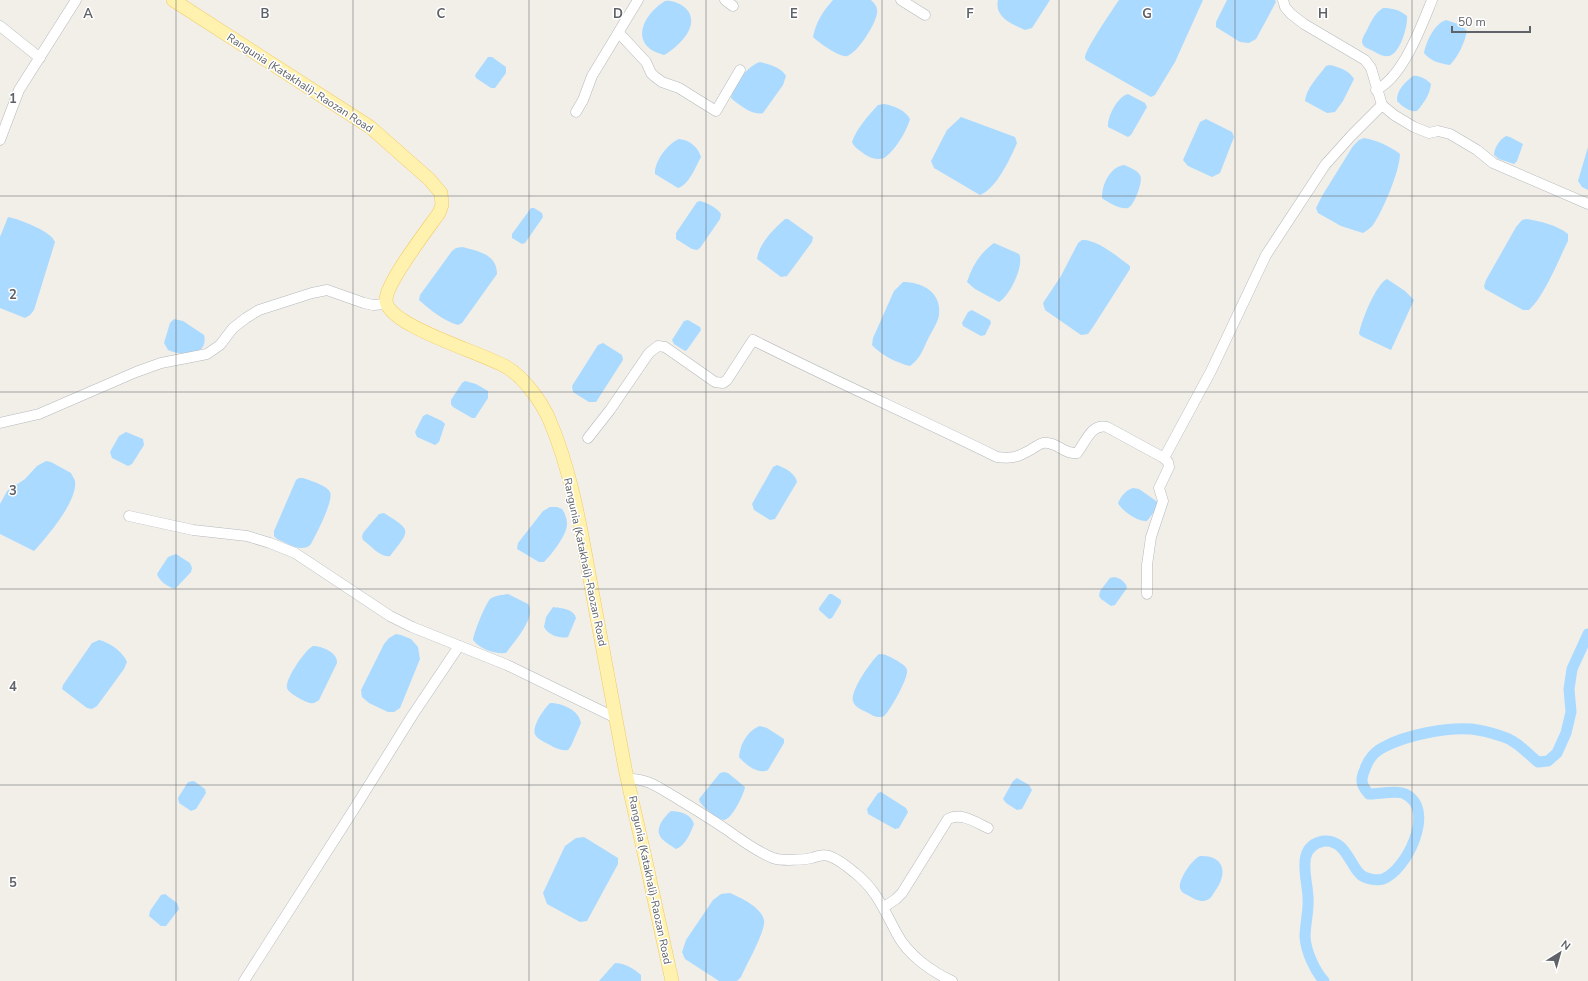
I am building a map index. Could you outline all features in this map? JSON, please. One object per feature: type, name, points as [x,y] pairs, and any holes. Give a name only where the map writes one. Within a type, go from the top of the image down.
[{"type":"main road","name":"Rangunia (Katakhali)-Raozan Road","points":[[173,0],[370,127],[429,180],[441,193],[442,205],[439,213],[406,260],[388,290],[386,304],[397,316],[433,337],[456,347],[486,357],[509,368],[521,378],[537,399],[549,419],[564,463],[577,513],[628,779],[672,981]]},
{"type":"street","points":[[0,140],[19,90],[76,0]]},
{"type":"street","points":[[576,112],[586,94],[592,76],[638,0]]},
{"type":"street","points":[[900,0],[925,15]]},
{"type":"street","points":[[1283,0],[1285,7],[1295,17],[1365,60],[1371,68],[1376,90],[1382,105],[1394,115],[1414,127],[1429,133],[1438,131],[1450,134],[1477,150],[1493,163],[1588,204]]},
{"type":"street","points":[[1376,90],[1387,84],[1398,70],[1413,44],[1432,0]]},
{"type":"street","points":[[0,26],[40,58]]},
{"type":"street","points":[[618,33],[646,62],[654,76],[662,82],[679,88],[716,111],[740,70]]},
{"type":"street","points":[[1164,458],[1211,371],[1266,254],[1325,165],[1382,105]]},
{"type":"street","points":[[0,423],[39,414],[136,372],[161,363],[207,354],[220,345],[233,328],[259,310],[316,292],[327,290],[364,303],[373,305],[386,304]]},
{"type":"street","points":[[588,438],[610,410],[649,353],[658,346],[665,347],[715,382],[722,383],[727,380],[753,340],[816,372],[902,411],[997,457],[1018,457],[1041,443],[1049,443],[1072,454],[1077,452],[1096,427],[1101,426],[1164,458],[1168,462],[1169,467],[1159,488],[1163,501],[1151,537],[1147,565],[1147,594]]},
{"type":"street","points":[[129,516],[193,530],[247,536],[270,543],[294,553],[390,616],[507,665],[616,718]]},
{"type":"street","points":[[244,981],[412,716],[459,646]]},
{"type":"street","points":[[628,779],[638,778],[651,784],[714,822],[753,848],[774,858],[796,859],[811,858],[820,855],[830,856],[856,874],[872,892],[884,907],[898,935],[907,948],[933,970],[952,981]]},
{"type":"street","points":[[884,907],[902,893],[948,819],[957,815],[988,828]]},
{"type":"water","points":[[833,0],[871,0],[877,9],[875,21],[866,36],[856,49],[847,56],[839,55],[813,37],[820,17]]},
{"type":"water","points":[[998,0],[1050,0],[1032,28],[1025,30],[1005,19],[1001,15],[997,6]]},
{"type":"water","points":[[1119,0],[1203,0],[1175,62],[1155,95],[1151,97],[1086,60],[1085,58],[1089,47]]},
{"type":"water","points":[[1227,0],[1275,0],[1276,2],[1256,39],[1249,43],[1240,42],[1216,27],[1216,22]]},
{"type":"water","points":[[665,1],[674,2],[683,6],[689,12],[691,19],[690,26],[683,40],[664,55],[653,51],[646,45],[642,30],[650,14]]},
{"type":"water","points":[[1383,8],[1390,8],[1402,12],[1407,16],[1405,33],[1400,45],[1393,54],[1389,56],[1382,55],[1367,48],[1362,42],[1364,35],[1374,17]]},
{"type":"water","points":[[1446,20],[1461,25],[1467,31],[1461,49],[1450,65],[1436,62],[1424,53],[1434,29]]},
{"type":"water","points":[[488,57],[492,57],[506,67],[506,73],[495,88],[491,88],[476,78],[475,75]]},
{"type":"water","points":[[760,62],[771,65],[784,73],[786,76],[783,85],[763,113],[759,114],[746,109],[731,98],[738,82],[746,72],[755,64]]},
{"type":"water","points":[[1330,65],[1347,72],[1354,79],[1343,101],[1335,112],[1327,113],[1305,101],[1313,82],[1326,66]]},
{"type":"water","points":[[1413,76],[1418,76],[1427,80],[1431,84],[1426,98],[1417,111],[1406,109],[1397,101],[1400,90]]},
{"type":"water","points":[[1128,94],[1145,103],[1147,107],[1131,135],[1128,137],[1108,127],[1108,123],[1111,113],[1117,103]]},
{"type":"water","points":[[884,104],[899,109],[910,119],[903,135],[892,151],[884,158],[876,159],[870,157],[855,147],[852,142],[867,118],[878,105]]},
{"type":"water","points":[[961,117],[1015,137],[1017,143],[1002,173],[992,187],[980,195],[934,168],[931,161],[947,130]]},
{"type":"water","points":[[1206,119],[1232,132],[1234,137],[1220,173],[1212,177],[1188,166],[1183,160],[1200,122]]},
{"type":"water","points":[[1506,136],[1523,144],[1517,161],[1514,164],[1499,159],[1494,155],[1498,144]]},
{"type":"water","points":[[1364,138],[1392,148],[1400,154],[1394,180],[1377,219],[1372,226],[1363,233],[1341,226],[1318,213],[1316,208],[1353,146],[1359,140]]},
{"type":"water","points":[[679,139],[687,141],[693,145],[698,150],[701,157],[689,179],[678,188],[655,174],[655,169],[662,154],[670,144]]},
{"type":"water","points":[[1588,147],[1588,190],[1582,187],[1578,181]]},
{"type":"water","points":[[1124,165],[1137,172],[1141,178],[1140,187],[1133,203],[1128,208],[1122,208],[1114,205],[1102,198],[1103,187],[1108,177],[1119,166]]},
{"type":"water","points":[[700,201],[712,206],[721,214],[720,219],[700,248],[697,250],[692,249],[676,239],[676,233],[697,202]]},
{"type":"water","points":[[531,208],[534,208],[542,213],[543,217],[525,243],[522,244],[512,238],[512,234]]},
{"type":"water","points":[[8,217],[27,223],[41,230],[48,234],[55,242],[34,310],[25,318],[0,308],[0,237]]},
{"type":"water","points":[[785,219],[788,219],[813,237],[812,242],[787,276],[781,277],[757,259],[758,253],[764,242]]},
{"type":"water","points":[[1526,219],[1543,222],[1559,228],[1568,234],[1568,241],[1551,277],[1535,304],[1529,310],[1523,310],[1485,289],[1484,286],[1516,227],[1522,220]]},
{"type":"water","points":[[1082,240],[1088,240],[1101,245],[1130,266],[1130,269],[1088,334],[1081,335],[1045,310],[1043,303],[1061,276],[1078,243]]},
{"type":"water","points":[[994,243],[1019,254],[1020,259],[1020,265],[1015,280],[1007,294],[999,302],[975,289],[967,282],[977,260]]},
{"type":"water","points":[[462,247],[486,254],[494,262],[497,274],[462,323],[458,325],[437,315],[419,300],[420,295],[452,251],[456,248]]},
{"type":"water","points":[[1387,279],[1405,291],[1414,300],[1391,350],[1359,334],[1366,312],[1374,295],[1378,288]]},
{"type":"water","points":[[903,282],[910,282],[924,286],[934,294],[939,307],[939,315],[935,326],[919,356],[910,366],[890,358],[872,345],[873,338],[894,291]]},
{"type":"water","points":[[972,310],[990,320],[991,323],[985,335],[981,336],[963,326],[962,323],[968,312]]},
{"type":"water","points":[[174,319],[183,321],[204,335],[204,342],[198,351],[186,354],[168,350],[164,343],[170,323]]},
{"type":"water","points":[[688,320],[700,327],[701,330],[685,351],[674,344],[672,340],[684,321]]},
{"type":"water","points":[[603,343],[622,355],[623,360],[596,402],[589,402],[573,392],[572,386],[598,345]]},
{"type":"water","points":[[465,381],[476,384],[488,391],[488,398],[475,418],[472,418],[453,407],[451,404],[451,400],[462,383]]},
{"type":"water","points":[[427,414],[445,424],[439,442],[435,445],[417,437],[415,432],[423,416]]},
{"type":"water","points":[[126,432],[143,439],[144,445],[132,464],[128,466],[112,458],[110,452],[119,436]]},
{"type":"water","points":[[46,461],[51,462],[71,473],[75,481],[75,489],[67,509],[34,551],[0,534],[0,504],[7,491],[25,479],[37,466]]},
{"type":"water","points":[[777,465],[792,473],[797,482],[775,519],[770,520],[754,510],[752,504],[773,467]]},
{"type":"water","points":[[299,478],[309,480],[326,488],[329,490],[331,496],[324,518],[311,544],[303,548],[294,547],[274,536],[274,531],[296,480]]},
{"type":"water","points":[[1133,488],[1139,489],[1159,503],[1147,521],[1139,520],[1123,509],[1118,503],[1128,490]]},
{"type":"water","points":[[550,507],[562,509],[566,518],[566,529],[562,539],[551,555],[544,562],[539,562],[517,549],[518,543],[543,511]]},
{"type":"water","points":[[384,513],[400,524],[404,528],[405,532],[405,536],[402,541],[390,556],[380,553],[363,540],[362,537],[363,533],[379,514]]},
{"type":"water","points":[[176,554],[190,563],[192,568],[191,572],[175,589],[164,583],[157,574],[168,557]]},
{"type":"water","points":[[1114,577],[1122,581],[1127,588],[1115,605],[1111,606],[1099,596],[1100,591],[1110,578]]},
{"type":"water","points":[[508,594],[528,604],[530,609],[529,616],[519,636],[506,653],[492,652],[479,646],[473,640],[474,636],[483,612],[490,599]]},
{"type":"water","points":[[829,594],[832,594],[841,600],[841,603],[832,618],[829,619],[819,610],[819,608]]},
{"type":"water","points":[[553,607],[570,611],[575,615],[576,618],[568,637],[554,636],[544,627],[546,617]]},
{"type":"water","points":[[396,634],[411,639],[418,647],[420,659],[400,708],[394,712],[388,712],[369,703],[362,697],[361,690],[384,644],[389,638]]},
{"type":"water","points":[[99,640],[115,648],[127,662],[124,669],[97,706],[92,709],[87,708],[62,689],[63,685],[92,643]]},
{"type":"water","points":[[313,646],[328,650],[335,656],[337,663],[319,700],[315,703],[311,703],[304,701],[290,692],[287,688],[287,684],[296,665],[305,653]]},
{"type":"water","points":[[879,654],[886,655],[896,660],[904,665],[907,670],[907,674],[898,694],[887,713],[881,717],[873,716],[857,707],[853,701],[855,690],[862,676]]},
{"type":"water","points":[[550,703],[560,704],[569,708],[580,718],[581,723],[568,750],[561,750],[554,747],[536,736],[535,728],[538,719]]},
{"type":"water","points":[[760,726],[767,728],[784,739],[784,743],[768,770],[764,771],[752,768],[739,757],[745,738],[748,734]]},
{"type":"water","points":[[720,773],[728,773],[745,787],[734,811],[727,819],[724,820],[709,812],[702,805],[699,799]]},
{"type":"water","points":[[1017,778],[1029,785],[1032,790],[1022,809],[1017,810],[1006,803],[1003,799],[1013,781]]},
{"type":"water","points":[[194,781],[205,789],[206,793],[196,809],[191,811],[179,803],[178,798],[188,782]]},
{"type":"water","points":[[881,792],[906,808],[908,812],[899,828],[895,829],[868,814],[867,809],[878,793]]},
{"type":"water","points":[[671,811],[688,815],[694,824],[685,842],[676,849],[664,841],[659,834],[662,821]]},
{"type":"water","points":[[584,837],[618,858],[618,864],[587,921],[580,922],[547,904],[543,893],[565,846],[576,838]]},
{"type":"water","points":[[1200,856],[1215,859],[1219,862],[1223,872],[1219,885],[1212,896],[1205,901],[1200,901],[1185,894],[1180,888],[1181,880],[1186,870],[1193,861]]},
{"type":"water","points":[[730,893],[755,907],[762,915],[764,925],[759,940],[741,977],[737,981],[719,981],[685,959],[682,952],[686,940],[713,900],[721,894]]},
{"type":"water","points":[[165,894],[177,903],[179,909],[166,926],[161,926],[149,916],[150,911],[161,895]]},
{"type":"water","points":[[615,963],[626,965],[641,975],[641,981],[599,981]]},
{"type":"waterway","points":[[1324,981],[1317,972],[1312,961],[1307,949],[1305,937],[1308,903],[1305,865],[1306,856],[1309,849],[1315,844],[1324,841],[1331,841],[1342,848],[1356,870],[1362,876],[1380,880],[1392,874],[1409,853],[1415,839],[1418,825],[1418,812],[1414,802],[1405,794],[1393,792],[1369,794],[1366,791],[1362,779],[1363,773],[1370,759],[1381,749],[1404,739],[1450,729],[1471,729],[1512,740],[1538,762],[1548,761],[1557,753],[1566,733],[1571,712],[1569,689],[1572,669],[1588,634]]}]
